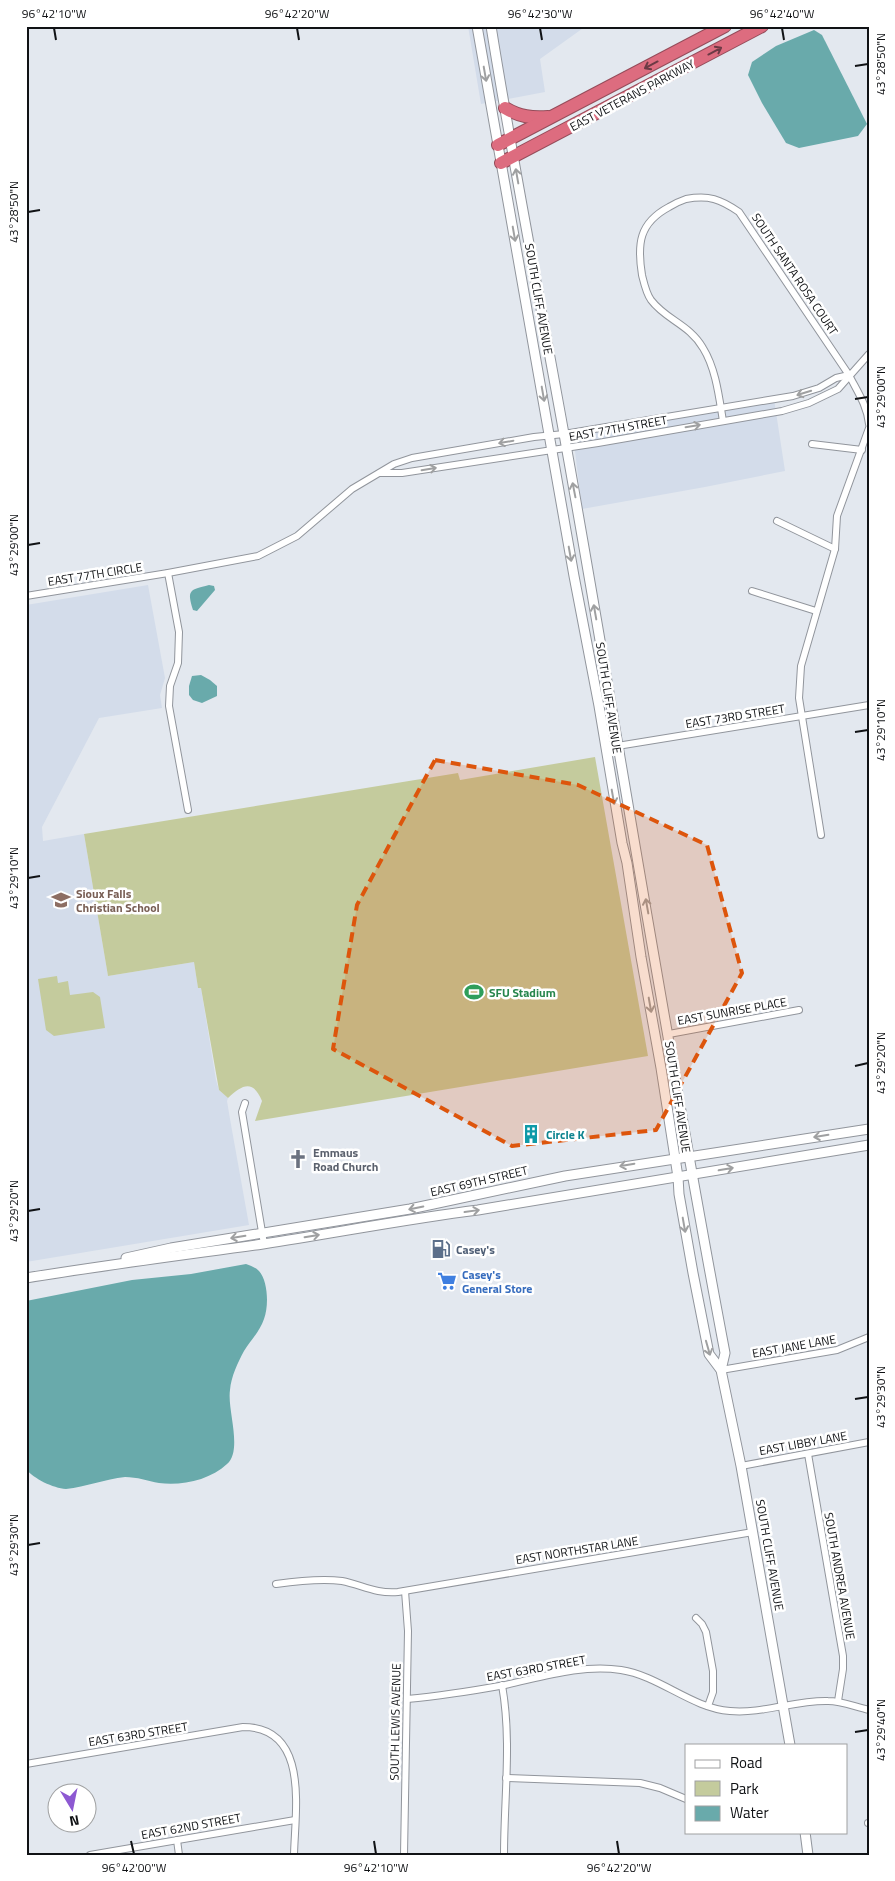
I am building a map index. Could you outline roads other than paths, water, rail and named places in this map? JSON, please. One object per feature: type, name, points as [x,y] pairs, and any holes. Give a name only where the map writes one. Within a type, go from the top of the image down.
[{"type":"highway","name":"EAST VETERANS PARKWAY","points":[[498,145],[725,26]]},
{"type":"highway","name":"EAST VETERANS PARKWAY","points":[[501,163],[762,26]]},
{"type":"highway","points":[[506,108],[528,118],[551,117]]},
{"type":"main road","name":"SOUTH CLIFF AVENUE","points":[[477,26],[627,863],[688,1247],[709,1354],[721,1370]]},
{"type":"main road","name":"SOUTH CLIFF AVENUE","points":[[491,26],[725,1353],[721,1370],[741,1466],[790,1744]]},
{"type":"main road","name":"EAST 69TH STREET","points":[[97,1266],[143,1253],[410,1209],[530,1182],[869,1129]]},
{"type":"main road","name":"EAST 69TH STREET","points":[[26,1278],[97,1266],[264,1244],[869,1145]]},
{"type":"main road","points":[[804,1834],[808,1855]]},
{"type":"street","name":"SOUTH SANTA ROSA COURT","points":[[723,421],[713,369],[704,350],[695,336],[683,325],[657,308],[649,297],[642,271],[641,236],[647,223],[662,211],[682,200],[697,197],[711,197],[726,203],[739,212],[849,375],[863,401],[868,414],[869,424]]},
{"type":"street","name":"EAST 77TH STREET","points":[[380,473],[402,473],[566,448],[782,411],[809,404],[838,389],[869,354]]},
{"type":"street","name":"EAST 77TH STREET","points":[[168,573],[258,556],[297,536],[352,489],[394,464],[412,458],[793,396],[819,388],[836,378],[849,375]]},
{"type":"street","points":[[821,835],[799,698],[800,674],[835,548],[837,516],[869,428]]},
{"type":"street","points":[[812,444],[862,450]]},
{"type":"street","points":[[777,521],[835,548]]},
{"type":"street","points":[[168,573],[180,632],[178,663],[170,686],[169,706],[188,810]]},
{"type":"street","name":"EAST 77TH CIRCLE","points":[[26,596],[168,573]]},
{"type":"street","points":[[752,591],[816,611]]},
{"type":"street","name":"EAST 73RD STREET","points":[[605,748],[869,705]]},
{"type":"street","name":"EAST SUNRISE PLACE","points":[[668,1034],[799,1010]]},
{"type":"street","points":[[245,1103],[242,1112],[264,1244]]},
{"type":"street","name":"EAST JANE LANE","points":[[721,1370],[837,1350],[869,1337]]},
{"type":"street","name":"EAST LIBBY LANE","points":[[741,1466],[869,1442]]},
{"type":"street","name":"SOUTH ANDREA AVENUE","points":[[808,1454],[843,1656],[838,1701]]},
{"type":"street","name":"EAST NORTHSTAR LANE","points":[[276,1584],[296,1581],[333,1580],[378,1592],[405,1591],[753,1532]]},
{"type":"street","name":"SOUTH LEWIS AVENUE","points":[[404,1855],[408,1631],[405,1591]]},
{"type":"street","points":[[696,1618],[706,1632],[713,1671],[713,1692],[708,1706]]},
{"type":"street","name":"EAST 63RD STREET","points":[[407,1699],[502,1686],[582,1669],[606,1668],[624,1670],[665,1685],[708,1706],[723,1710],[744,1712],[810,1701],[838,1701],[869,1710]]},
{"type":"street","points":[[502,1686],[506,1707],[504,1855]]},
{"type":"street","name":"EAST 63RD STREET","points":[[26,1764],[243,1727],[262,1729],[280,1740],[294,1767],[295,1820]]},
{"type":"street","points":[[506,1778],[634,1782],[660,1788],[685,1799]]},
{"type":"street","points":[[294,1855],[295,1820]]},
{"type":"street","name":"EAST 62ND STREET","points":[[90,1855],[295,1820]]},
{"type":"street","points":[[177,1840],[179,1855]]},
{"type":"water","points":[[814,30],[822,35],[867,124],[858,136],[799,148],[786,143],[748,75],[752,62],[776,46]]},
{"type":"water","points":[[209,585],[214,586],[215,590],[197,611],[193,610],[190,598],[191,592],[197,588]]},
{"type":"water","points":[[201,675],[217,686],[217,696],[202,703],[193,700],[189,695],[192,676]]},
{"type":"water","points":[[246,1264],[256,1268],[262,1275],[266,1287],[267,1307],[262,1323],[244,1351],[232,1380],[230,1398],[234,1449],[232,1458],[227,1464],[204,1478],[177,1484],[125,1477],[66,1489],[55,1487],[29,1473],[26,1469],[26,1301],[132,1280],[191,1274]]},
{"type":"place","name":"Sioux Falls Christian School","points":[[61,900]]},
{"type":"place","name":"SFU Stadium","points":[[474,992]]},
{"type":"place","name":"Circle K","points":[[531,1134]]},
{"type":"place","name":"Emmaus Road Church","points":[[298,1159]]},
{"type":"place","name":"Casey's","points":[[441,1249]]},
{"type":"place","name":"Casey's General Store","points":[[447,1281]]}]
